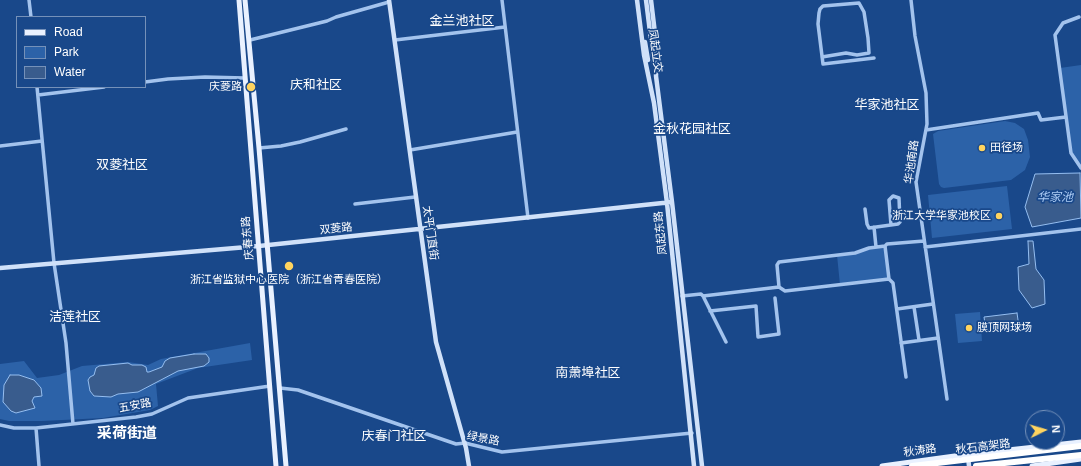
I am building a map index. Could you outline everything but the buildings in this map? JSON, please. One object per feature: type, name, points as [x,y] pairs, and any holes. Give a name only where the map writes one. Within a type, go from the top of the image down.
[{"type":"highway","name":"秋石高架路","points":[[912,466],[1081,446]]},
{"type":"highway","name":"秋石高架路","points":[[976,466],[1081,455]]},
{"type":"main road","name":"庆春东路","points":[[238,0],[240,9],[244,78],[276,466]]},
{"type":"main road","name":"庆春东路","points":[[246,0],[286,466]]},
{"type":"main road","name":"秋涛路","points":[[882,466],[1081,442]]},
{"type":"main road","points":[[1032,466],[1081,459]]},
{"type":"street","points":[[29,0],[31,16]]},
{"type":"street","points":[[502,0],[528,218]]},
{"type":"street","name":"凤起立交","points":[[638,0],[654,103]]},
{"type":"street","name":"凤起东路","points":[[638,0],[644,55],[654,103],[670,202],[702,466]]},
{"type":"street","name":"凤起立交","points":[[646,0],[656,76]]},
{"type":"street","name":"凤起东路","points":[[651,0],[657,50],[656,76],[670,202],[694,466]]},
{"type":"street","name":"华池南路","points":[[911,0],[915,36],[926,93],[926,130],[916,182],[947,398]]},
{"type":"street","points":[[250,40],[327,21],[389,1]]},
{"type":"street","name":"太平门直街","points":[[389,1],[436,342],[465,444],[469,466]]},
{"type":"street","points":[[822,57],[846,53],[857,55],[869,53],[864,12],[859,3],[823,6],[820,9],[818,24],[822,64],[874,58]]},
{"type":"street","points":[[1079,17],[1063,23],[1056,35],[1071,153],[1081,168]]},
{"type":"street","points":[[395,40],[505,27]]},
{"type":"street","points":[[146,82],[205,77],[244,78]]},
{"type":"street","points":[[37,88],[54,263],[66,343],[73,424]]},
{"type":"street","points":[[38,96],[97,88]]},
{"type":"street","points":[[926,130],[1038,113],[1041,120],[1066,117]]},
{"type":"street","points":[[259,148],[281,146],[300,142],[346,129]]},
{"type":"street","points":[[410,150],[517,132]]},
{"type":"street","points":[[0,146],[42,141]]},
{"type":"street","points":[[865,209],[867,227],[874,227],[890,225],[900,223],[900,201],[896,196],[890,197],[889,200],[890,225]]},
{"type":"street","points":[[356,204],[415,197]]},
{"type":"street","name":"双菱路","points":[[0,268],[259,246],[420,230],[670,202]]},
{"type":"street","points":[[874,227],[876,247]]},
{"type":"street","points":[[925,247],[1081,229]]},
{"type":"street","points":[[889,279],[785,292],[779,287],[777,265],[779,262],[854,253],[869,248],[885,246],[887,244],[924,241]]},
{"type":"street","points":[[885,246],[889,279],[893,283],[906,377]]},
{"type":"street","points":[[682,296],[701,294],[703,296],[779,287]]},
{"type":"street","points":[[703,296],[726,342]]},
{"type":"street","points":[[710,311],[756,306],[758,337],[779,334],[775,298]]},
{"type":"street","points":[[897,309],[933,304]]},
{"type":"street","points":[[914,307],[919,340]]},
{"type":"street","points":[[902,343],[938,338]]},
{"type":"street","name":"五安路","points":[[0,425],[14,428],[36,428],[152,414],[188,398],[270,386]]},
{"type":"street","name":"绿景路","points":[[280,388],[298,390],[456,444],[465,444],[502,452],[692,433]]},
{"type":"street","points":[[36,428],[39,466]]},
{"type":"street","points":[[968,455],[968,466]]},
{"type":"green space","points":[[1081,65],[1081,168],[1071,153],[1060,68]]},
{"type":"green space","name":"田径场","points":[[1005,121],[1015,123],[1024,129],[1028,140],[1030,157],[1025,170],[1011,180],[944,188],[941,187],[939,184],[933,134],[938,131]]},
{"type":"green space","points":[[1007,186],[1012,229],[932,238],[928,195]]},
{"type":"green space","points":[[885,246],[889,279],[840,285],[837,255]]},
{"type":"green space","name":"膜顶网球场","points":[[980,312],[982,341],[958,343],[955,314]]},
{"type":"green space","points":[[250,343],[252,360],[198,368],[156,384],[158,406],[150,410],[103,418],[42,421],[9,421],[0,419],[0,364],[24,361],[37,378],[59,375],[82,366],[128,362],[148,365],[161,359]]},
{"type":"water","name":"华家池","points":[[1080,173],[1081,218],[1032,227],[1025,207],[1035,174]]},
{"type":"water","points":[[1028,241],[1033,241],[1036,269],[1044,280],[1045,304],[1032,308],[1019,290],[1018,267],[1029,264]]},
{"type":"water","points":[[1017,313],[1019,327],[986,331],[984,317]]},
{"type":"water","points":[[194,354],[206,354],[209,358],[209,362],[204,366],[178,371],[138,392],[118,394],[111,397],[94,396],[90,391],[88,380],[94,375],[96,368],[99,366],[128,363],[132,365],[142,365],[146,367],[147,372],[149,372],[162,367],[165,361],[170,358]]},
{"type":"water","points":[[10,375],[19,375],[34,380],[41,388],[42,396],[34,397],[32,401],[35,408],[16,413],[11,411],[3,402],[4,385]]},
{"type":"place","name":"庆菱路","points":[[251,87]]},
{"type":"place","name":"田径场","points":[[982,148]]},
{"type":"place","name":"浙江大学华家池校区","points":[[999,216]]},
{"type":"place","name":"浙江省监狱中心医院（浙江省青春医院）","points":[[289,266]]},
{"type":"place","name":"膜顶网球场","points":[[969,328]]},
{"type":"district","name":"金兰池社区","points":[[462,21]]},
{"type":"district","name":"庆和社区","points":[[316,85]]},
{"type":"district","name":"华家池社区","points":[[887,105]]},
{"type":"district","name":"金秋花园社区","points":[[692,129]]},
{"type":"district","name":"双菱社区","points":[[122,165]]},
{"type":"district","name":"洁莲社区","points":[[75,317]]},
{"type":"district","name":"南萧埠社区","points":[[588,373]]},
{"type":"district","name":"采荷街道","points":[[127,434]]},
{"type":"district","name":"庆春门社区","points":[[394,436]]}]
